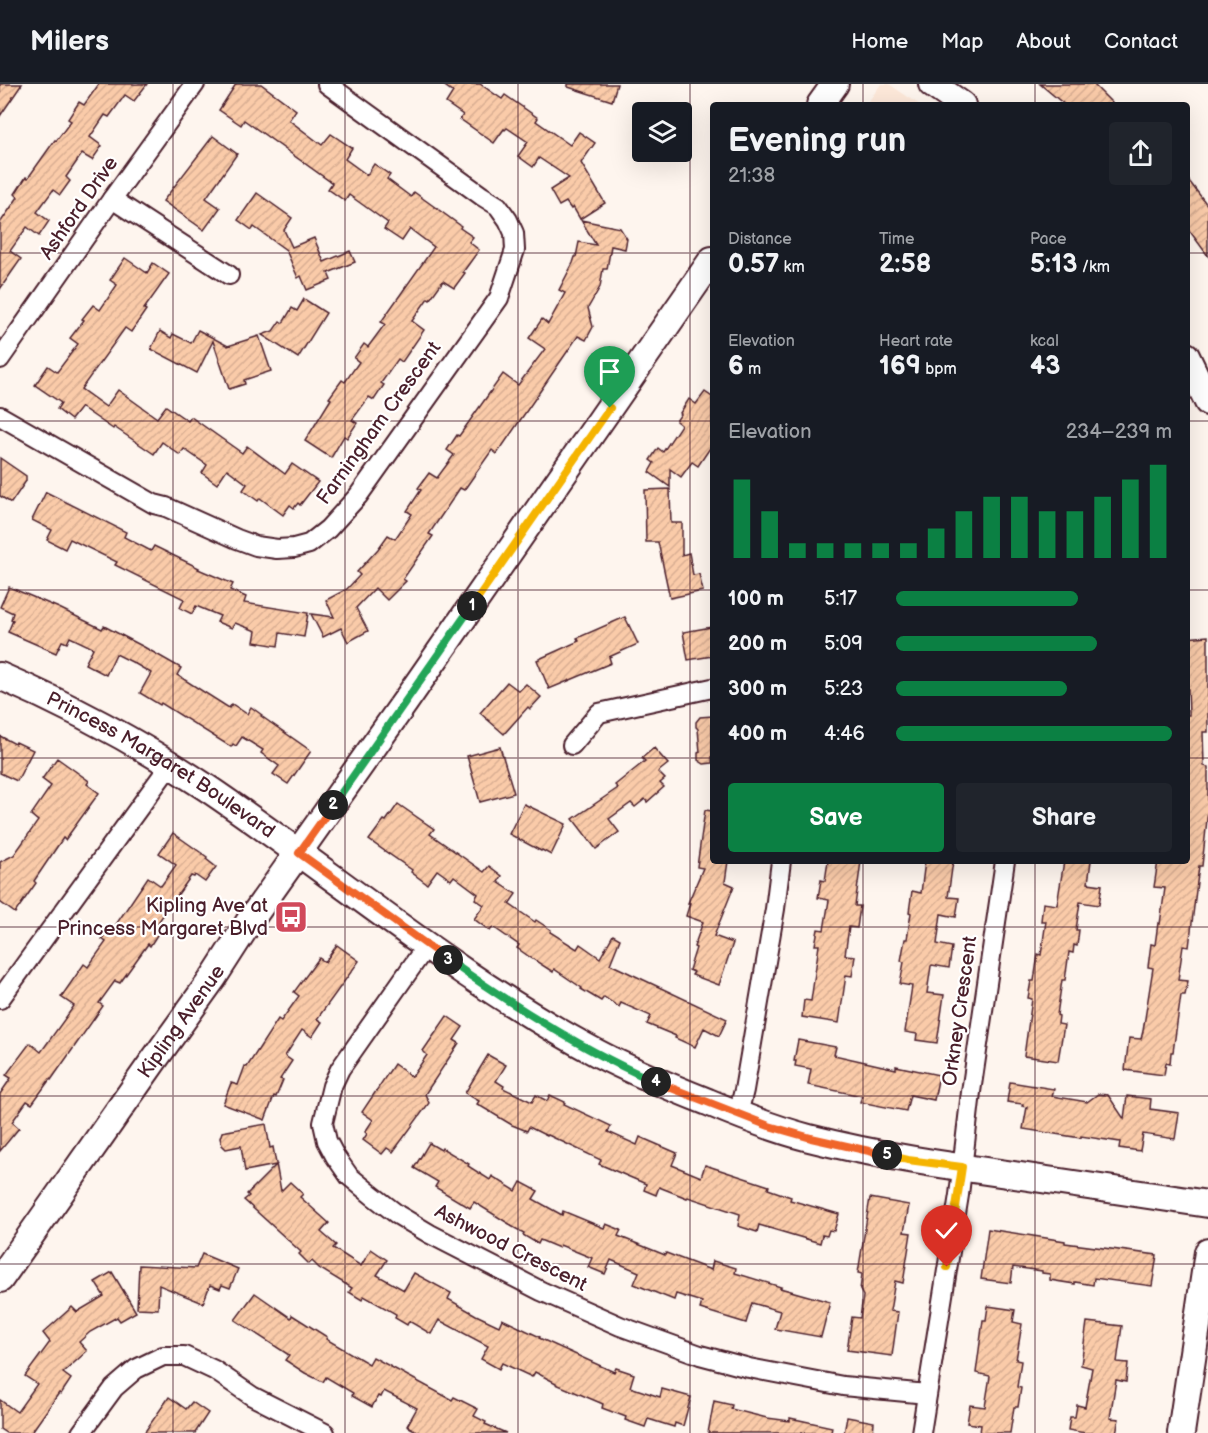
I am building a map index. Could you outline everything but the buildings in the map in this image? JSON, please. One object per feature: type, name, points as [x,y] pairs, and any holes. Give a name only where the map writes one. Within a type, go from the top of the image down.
[{"type":"street","name":"Ashford Drive","points":[[0,358],[195,84]]},
{"type":"street","name":"Farningham Crescent","points":[[0,416],[154,504],[256,546],[277,549],[294,548],[309,544],[328,529],[358,496],[499,298],[515,250],[514,233],[498,206],[327,84]]},
{"type":"street","points":[[822,102],[835,84]]},
{"type":"street","points":[[932,84],[958,102]]},
{"type":"street","points":[[112,199],[229,275]]},
{"type":"street","name":"Kipling Avenue","points":[[0,1279],[213,978],[249,922],[710,263]]},
{"type":"street","points":[[1190,364],[1208,402]]},
{"type":"street","name":"Princess Margaret Boulevard","points":[[0,676],[79,712],[127,738],[299,853],[484,985],[543,1022],[654,1081],[769,1126],[908,1160],[1208,1204]]},
{"type":"street","points":[[572,745],[599,713],[710,688]]},
{"type":"street","points":[[0,999],[170,765]]},
{"type":"street","points":[[738,1114],[782,864]]},
{"type":"street","name":"Orkney Crescent","points":[[921,1433],[962,1167],[1005,864]]},
{"type":"street","name":"Ashwood Crescent","points":[[427,945],[340,1069],[332,1086],[323,1123],[327,1141],[349,1176],[398,1215],[430,1234],[508,1276],[620,1326],[700,1355],[749,1368],[843,1386],[927,1394]]},
{"type":"street","points":[[1181,1433],[1208,1252]]},
{"type":"street","points":[[81,1433],[114,1388],[136,1369],[163,1356],[184,1356],[214,1370],[252,1396],[325,1433]]},
{"type":"shaded area","points":[[881,84],[889,84],[916,102],[868,102]]},
{"type":"place","name":"Kipling Ave at Princess Margaret Blvd","points":[[291,917]]},
{"type":"route","points":[[610,408],[299,853],[484,985],[543,1022],[654,1081],[769,1126],[811,1138],[908,1160],[962,1167],[947,1267]]}]
